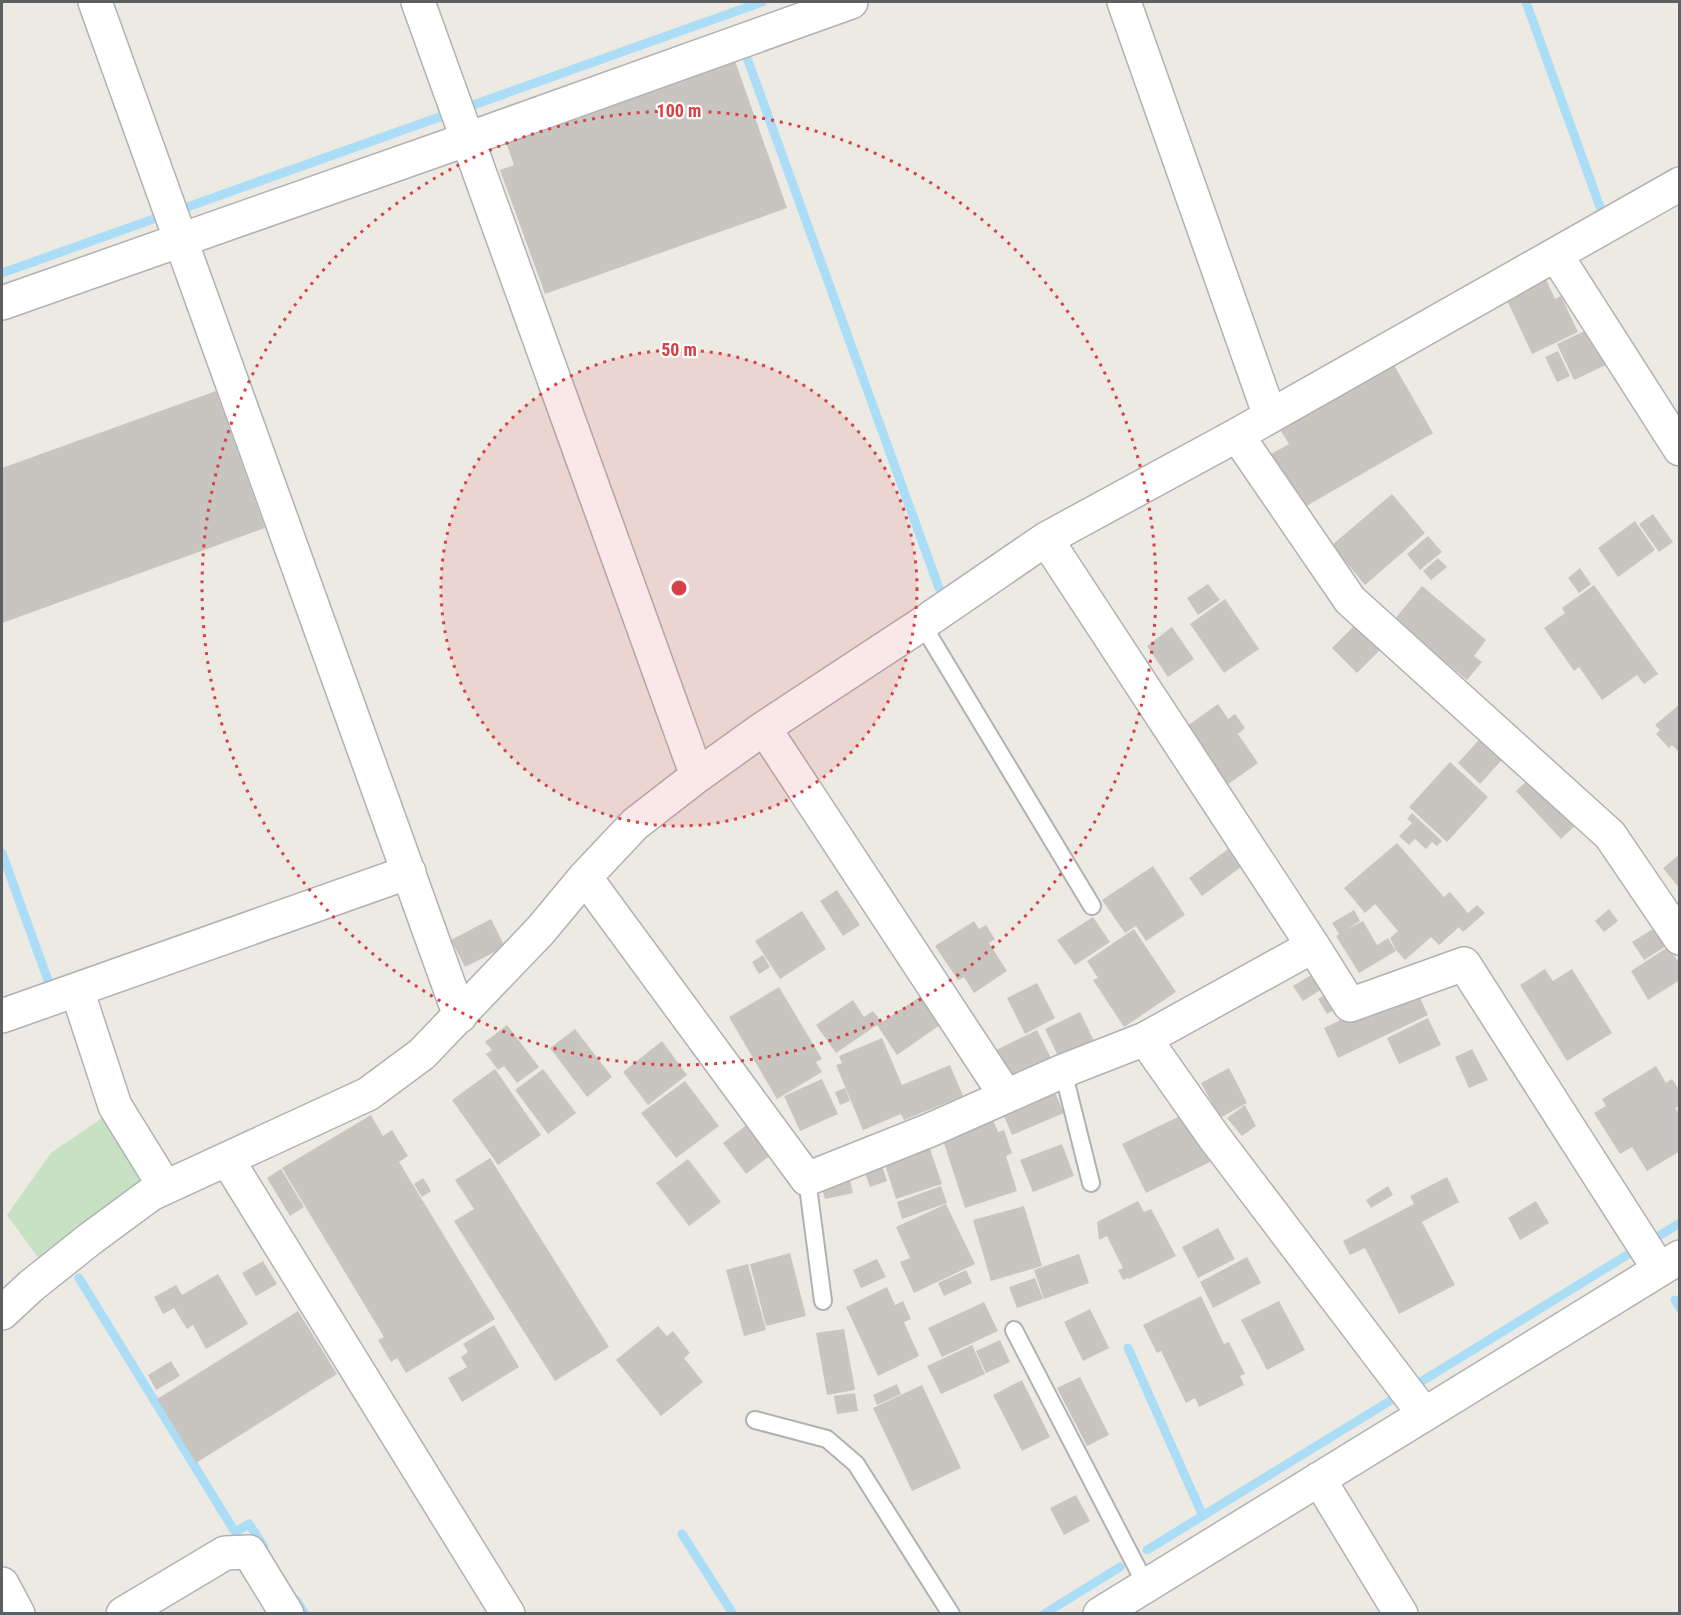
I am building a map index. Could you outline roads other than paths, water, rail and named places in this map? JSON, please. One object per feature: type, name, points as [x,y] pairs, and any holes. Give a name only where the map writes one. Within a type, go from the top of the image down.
[{"type":"street","points":[[95,2],[460,1016]]},
{"type":"street","points":[[418,2],[697,776]]},
{"type":"street","points":[[2,303],[174,220],[465,132],[851,2]]},
{"type":"street","points":[[1124,2],[1270,416]]},
{"type":"street","points":[[2,1313],[31,1286],[151,1194],[368,1094],[422,1054],[540,931],[585,877],[635,824],[764,728],[1046,539],[1237,435],[1680,184]]},
{"type":"street","points":[[1556,255],[1680,449]]},
{"type":"street","points":[[1237,435],[1350,600],[1610,835],[1680,938]]},
{"type":"street","points":[[1046,539],[1350,1005],[1464,963],[1669,1263],[1100,1614]]},
{"type":"street","points":[[764,728],[1006,1096]]},
{"type":"street","points":[[2,1016],[409,872]]},
{"type":"street","points":[[585,877],[807,1179],[930,1130],[1063,1071],[1145,1039],[1313,946]]},
{"type":"street","points":[[77,990],[115,1106],[165,1187]]},
{"type":"street","points":[[1145,1039],[1214,1137],[1424,1414]]},
{"type":"street","points":[[227,1159],[508,1614]]},
{"type":"street","points":[[1319,1479],[1401,1614]]},
{"type":"street","points":[[123,1614],[225,1553],[249,1552],[286,1614]]},
{"type":"street","points":[[2,1584],[18,1614]]},
{"type":"lane","points":[[922,624],[1092,906]]},
{"type":"lane","points":[[1063,1071],[1091,1183]]},
{"type":"lane","points":[[807,1179],[823,1301]]},
{"type":"lane","points":[[1014,1330],[1146,1585]]},
{"type":"lane","points":[[754,1420],[827,1439],[856,1464],[951,1614]]},
{"type":"waterway","points":[[2,273],[762,2]]},
{"type":"waterway","points":[[1526,2],[1600,207]]},
{"type":"waterway","points":[[746,55],[939,588]]},
{"type":"waterway","points":[[2,853],[50,986]]},
{"type":"waterway","points":[[1657,1237],[1680,1223]]},
{"type":"waterway","points":[[1419,1383],[1627,1255]]},
{"type":"waterway","points":[[79,1278],[235,1532],[249,1524],[264,1547]]},
{"type":"waterway","points":[[1675,1300],[1680,1308]]},
{"type":"waterway","points":[[1128,1348],[1203,1516]]},
{"type":"waterway","points":[[1147,1550],[1393,1399]]},
{"type":"waterway","points":[[682,1534],[733,1614]]},
{"type":"waterway","points":[[1044,1614],[1120,1567]]},
{"type":"waterway","points":[[296,1600],[305,1614]]}]
